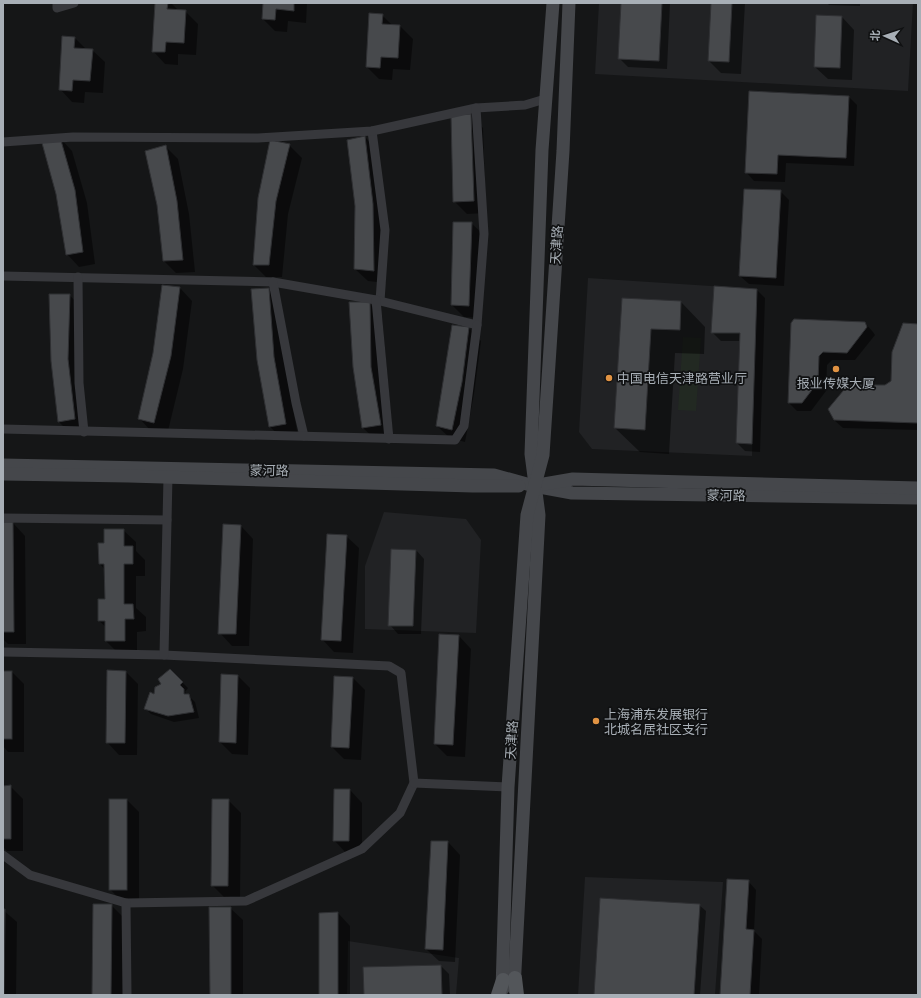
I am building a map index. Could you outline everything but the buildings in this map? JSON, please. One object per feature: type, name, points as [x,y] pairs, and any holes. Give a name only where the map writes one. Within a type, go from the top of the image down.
[{"type":"main road","name":"天津路","points":[[502,995],[509,979],[539,515],[534,486],[531,446],[542,150],[553,3]]},
{"type":"main road","name":"天津路","points":[[509,979],[508,787],[527,515],[543,455],[563,151],[569,3]]},
{"type":"main road","name":"蒙河路","points":[[3,465],[494,475],[534,486],[572,493],[918,498]]},
{"type":"main road","name":"蒙河路","points":[[3,474],[168,477],[473,486],[534,486],[573,480],[918,488]]},
{"type":"main road","points":[[498,995],[509,979]]},
{"type":"main road","points":[[509,979],[516,995]]},
{"type":"street","points":[[57,3],[57,8],[74,3]]},
{"type":"street","points":[[3,142],[73,137],[258,138],[372,132],[476,108],[525,104],[545,99]]},
{"type":"street","points":[[3,429],[455,440],[464,426],[477,326],[484,234],[476,108]]},
{"type":"street","points":[[372,132],[385,230],[378,300],[389,439]]},
{"type":"street","points":[[3,276],[273,282],[378,300],[477,326]]},
{"type":"street","points":[[78,277],[79,383],[84,432]]},
{"type":"street","points":[[273,282],[296,403],[304,436]]},
{"type":"street","points":[[164,655],[168,477]]},
{"type":"street","points":[[3,518],[167,520]]},
{"type":"street","points":[[3,652],[164,655],[389,666],[401,673],[414,783],[400,813],[362,849],[246,901],[126,904],[30,874],[3,855]]},
{"type":"street","points":[[414,783],[508,787]]},
{"type":"street","points":[[126,904],[127,995]]},
{"type":"shaded area","points":[[599,3],[913,3],[908,91],[595,74]]},
{"type":"shaded area","points":[[588,278],[757,289],[752,456],[592,449],[579,432]]},
{"type":"shaded area","points":[[683,337],[701,338],[696,411],[678,410]]},
{"type":"shaded area","points":[[384,512],[466,519],[481,540],[476,633],[365,629],[365,566]]},
{"type":"shaded area","points":[[585,877],[723,882],[715,995],[578,995]]},
{"type":"shaded area","points":[[348,941],[459,958],[456,995],[347,995]]},
{"type":"place","name":"报业传媒大厦","points":[[836,369]]},
{"type":"place","name":"中国电信天津路营业厅","points":[[609,378]]},
{"type":"place","name":"上海浦东发展银行 北城名居社区支行","points":[[596,721]]}]
